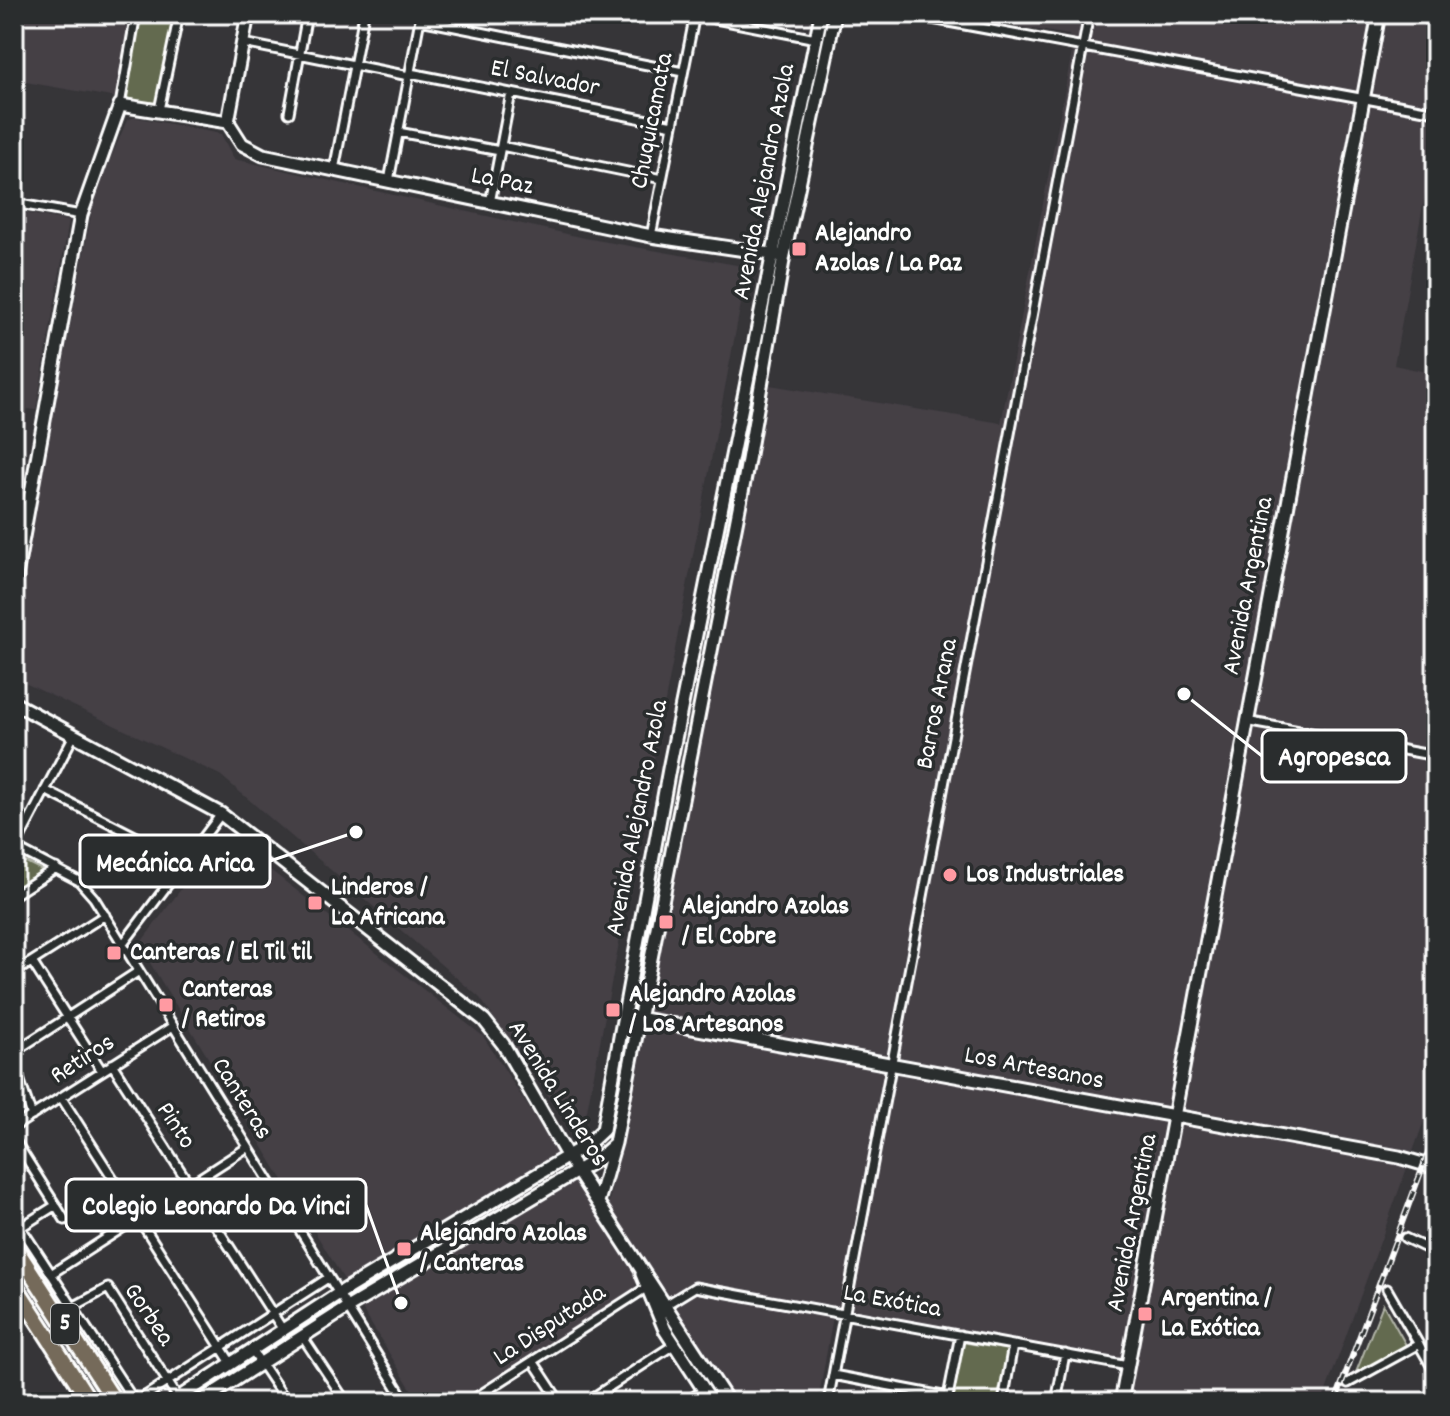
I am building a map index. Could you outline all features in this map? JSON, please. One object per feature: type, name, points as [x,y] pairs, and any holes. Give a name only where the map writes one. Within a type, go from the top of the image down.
[{"type":"highway","name":"5","points":[[14,1246],[115,1402]]},
{"type":"highway","name":"5","points":[[14,1284],[90,1402]]},
{"type":"street","points":[[14,587],[81,215],[120,105],[136,14]]},
{"type":"street","points":[[159,110],[179,14]]},
{"type":"street","points":[[120,105],[228,122],[248,14]]},
{"type":"street","points":[[289,113],[307,14]]},
{"type":"street","points":[[334,170],[364,14]]},
{"type":"street","points":[[693,14],[816,39]]},
{"type":"street","name":"Chuquicamata","points":[[651,236],[693,14]]},
{"type":"street","name":"Avenida Alejandro Azola","points":[[175,1400],[338,1294],[568,1157],[603,1130],[778,255],[821,14]]},
{"type":"street","name":"Avenida Alejandro Azola","points":[[598,1202],[615,1143],[745,477],[778,255],[835,14]]},
{"type":"street","points":[[905,14],[1436,112]]},
{"type":"street","name":"Barros Arana","points":[[828,1402],[1089,14]]},
{"type":"street","name":"Avenida Argentina","points":[[1121,1402],[1379,14]]},
{"type":"street","points":[[389,181],[421,17],[683,72]]},
{"type":"street","name":"El Salvador","points":[[243,43],[673,125]]},
{"type":"street","points":[[490,203],[511,93]]},
{"type":"street","name":"La Paz","points":[[228,122],[238,139],[256,153],[651,236],[778,255]]},
{"type":"street","points":[[398,132],[662,179]]},
{"type":"street","points":[[14,203],[81,215]]},
{"type":"street","name":"Avenida Linderos","points":[[14,704],[221,814],[490,1026],[568,1157],[640,1266],[675,1344],[712,1402]]},
{"type":"street","points":[[1246,721],[1436,756]]},
{"type":"street","points":[[15,848],[74,735]]},
{"type":"street","points":[[45,790],[139,838],[180,868]]},
{"type":"street","points":[[123,944],[221,814]]},
{"type":"street","name":"Canteras","points":[[15,848],[56,868],[87,888],[406,1402]]},
{"type":"street","points":[[14,895],[56,868]]},
{"type":"street","points":[[14,973],[105,915]]},
{"type":"street","points":[[32,962],[102,1071]]},
{"type":"street","points":[[14,1052],[139,971]]},
{"type":"street","name":"Los Artesanos","points":[[624,1015],[1435,1166]]},
{"type":"street","name":"Retiros","points":[[14,1127],[173,1026]]},
{"type":"street","points":[[14,1064],[32,1116]]},
{"type":"street","name":"Pinto","points":[[112,1064],[283,1330]]},
{"type":"street","points":[[61,1097],[231,1363]]},
{"type":"street","points":[[14,1139],[65,1220]]},
{"type":"street","points":[[200,1402],[347,1308],[577,1170],[615,1143]]},
{"type":"street","points":[[51,1274],[248,1147]]},
{"type":"street","points":[[21,1227],[56,1205]]},
{"type":"street","points":[[14,1217],[135,1402],[328,1278]]},
{"type":"street","points":[[1405,1238],[1436,1253]]},
{"type":"street","name":"La Disputada","points":[[469,1402],[648,1286]]},
{"type":"street","name":"La Exótica","points":[[660,1308],[695,1287],[1128,1366]]},
{"type":"street","name":"Gorbea","points":[[73,1307],[108,1288],[175,1400]]},
{"type":"street","points":[[1387,1289],[1436,1374]]},
{"type":"street","name":"Avenida Linderos","points":[[660,1308],[728,1402]]},
{"type":"street","points":[[833,1375],[948,1400],[960,1335]]},
{"type":"street","points":[[302,1336],[346,1402]]},
{"type":"street","points":[[586,1402],[675,1344]]},
{"type":"street","points":[[1348,1383],[1419,1344]]},
{"type":"street","points":[[1003,1402],[1013,1345]]},
{"type":"street","points":[[252,1350],[287,1402]]},
{"type":"street","points":[[1056,1402],[1065,1354]]},
{"type":"street","points":[[533,1361],[560,1402]]},
{"type":"street","points":[[686,1402],[704,1390]]},
{"type":"street","points":[[486,1391],[493,1402]]},
{"type":"shaded area","points":[[14,14],[131,14],[117,98],[14,80]]},
{"type":"shaded area","points":[[968,14],[1436,14],[1436,134],[1394,365],[1436,374],[1436,1088],[1322,1402],[1126,1402],[1132,1363],[834,1311],[818,1402],[733,1402],[608,1207],[770,385],[1001,423],[1072,52],[1069,35],[968,18]]},
{"type":"shaded area","points":[[135,117],[221,134],[234,159],[585,238],[748,267],[585,1121],[573,1131],[480,998],[220,775],[14,678],[14,629],[94,198],[127,120]]},
{"type":"shaded area","points":[[14,211],[69,221],[36,410],[28,409],[14,505]]},
{"type":"shaded area","points":[[223,833],[483,1036],[637,1277],[633,1298],[460,1402],[419,1402],[139,945]]},
{"type":"green space","points":[[140,14],[175,14],[156,105],[130,102],[126,95]]},
{"type":"green space","points":[[14,856],[44,871],[14,892]]},
{"type":"green space","points":[[1383,1304],[1406,1345],[1355,1375]]},
{"type":"green space","points":[[962,1342],[1009,1350],[999,1402],[951,1402]]},
{"type":"railway","points":[[1335,1402],[1436,1132]]},
{"type":"place","name":"Alejandro Azolas / La Paz","points":[[799,249]]},
{"type":"place","name":"Agropesca","points":[[1184,694]]},
{"type":"place","name":"Mecánica Arica","points":[[356,832]]},
{"type":"place","name":"Los Industriales","points":[[950,875]]},
{"type":"place","name":"Linderos / La Africana","points":[[315,903]]},
{"type":"place","name":"Alejandro Azolas / El Cobre","points":[[666,922]]},
{"type":"place","name":"Canteras / El Til til","points":[[114,953]]},
{"type":"place","name":"Canteras / Retiros","points":[[166,1005]]},
{"type":"place","name":"Alejandro Azolas / Los Artesanos","points":[[613,1010]]},
{"type":"place","name":"Alejandro Azolas / Canteras","points":[[404,1249]]},
{"type":"place","name":"Colegio Leonardo Da Vinci","points":[[401,1303]]},
{"type":"place","name":"Argentina / La Exótica","points":[[1145,1314]]}]
